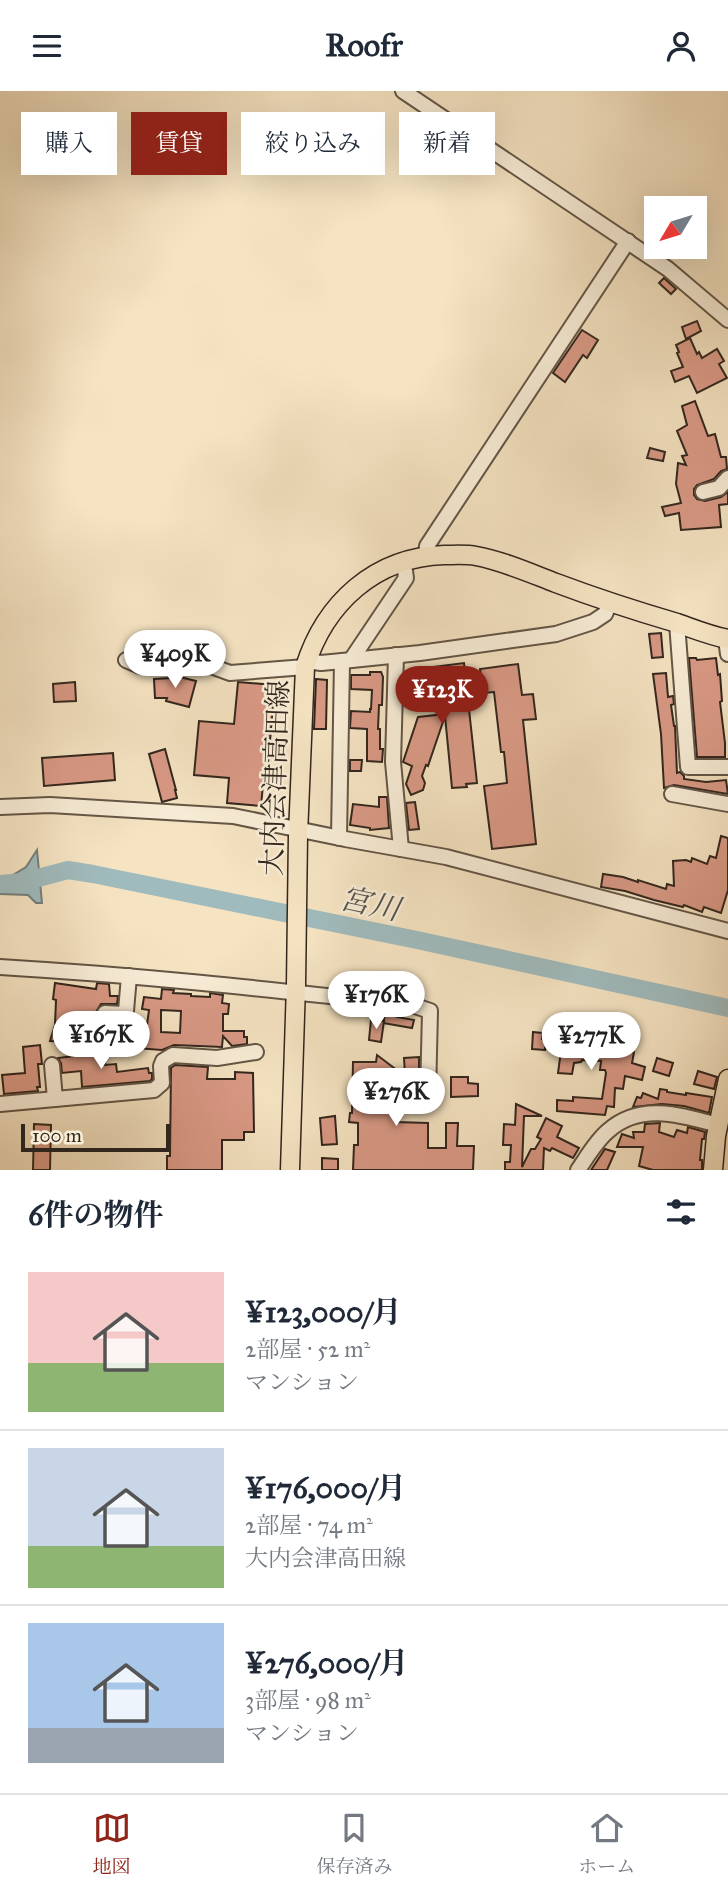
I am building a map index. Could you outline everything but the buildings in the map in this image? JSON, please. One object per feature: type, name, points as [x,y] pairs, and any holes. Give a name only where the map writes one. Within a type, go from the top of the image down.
[{"type":"main road","name":"大内会津高田線","points":[[290,1170],[298,832],[306,664],[318,637],[346,595],[365,580],[401,561],[426,555],[474,555],[610,603],[677,623],[727,644]]},
{"type":"main road","points":[[713,1170],[718,1125],[728,1079]]},
{"type":"street","points":[[403,91],[668,269],[728,320]]},
{"type":"street","points":[[426,555],[427,546],[628,241]]},
{"type":"street","points":[[703,492],[719,488],[728,478]]},
{"type":"street","points":[[339,838],[347,661],[405,578],[401,561]]},
{"type":"street","points":[[126,660],[140,666],[187,663],[211,666],[230,673],[396,656],[556,634],[593,622],[605,614],[610,603]]},
{"type":"street","points":[[677,623],[688,767],[728,767]]},
{"type":"street","points":[[396,656],[393,762],[401,849]]},
{"type":"street","points":[[672,794],[728,804]]},
{"type":"street","points":[[0,807],[50,805],[233,816],[298,832],[446,857],[728,931]]},
{"type":"street","points":[[0,967],[296,988],[412,1005],[430,1011],[428,1095]]},
{"type":"street","points":[[105,1013],[123,1014],[126,1011],[129,976]]},
{"type":"street","points":[[0,1104],[157,1089],[162,1083],[163,1061],[173,1055],[217,1058],[256,1052]]},
{"type":"street","points":[[52,1065],[55,1099]]},
{"type":"street","points":[[578,1170],[606,1132],[615,1125],[643,1114],[658,1112],[682,1115],[718,1125]]},
{"type":"water","points":[[37,850],[42,903],[36,903],[28,895],[0,894],[0,883],[26,867]]},
{"type":"waterway","name":"宮川","points":[[0,884],[23,882],[68,870],[93,874],[417,940],[728,1008]]}]
